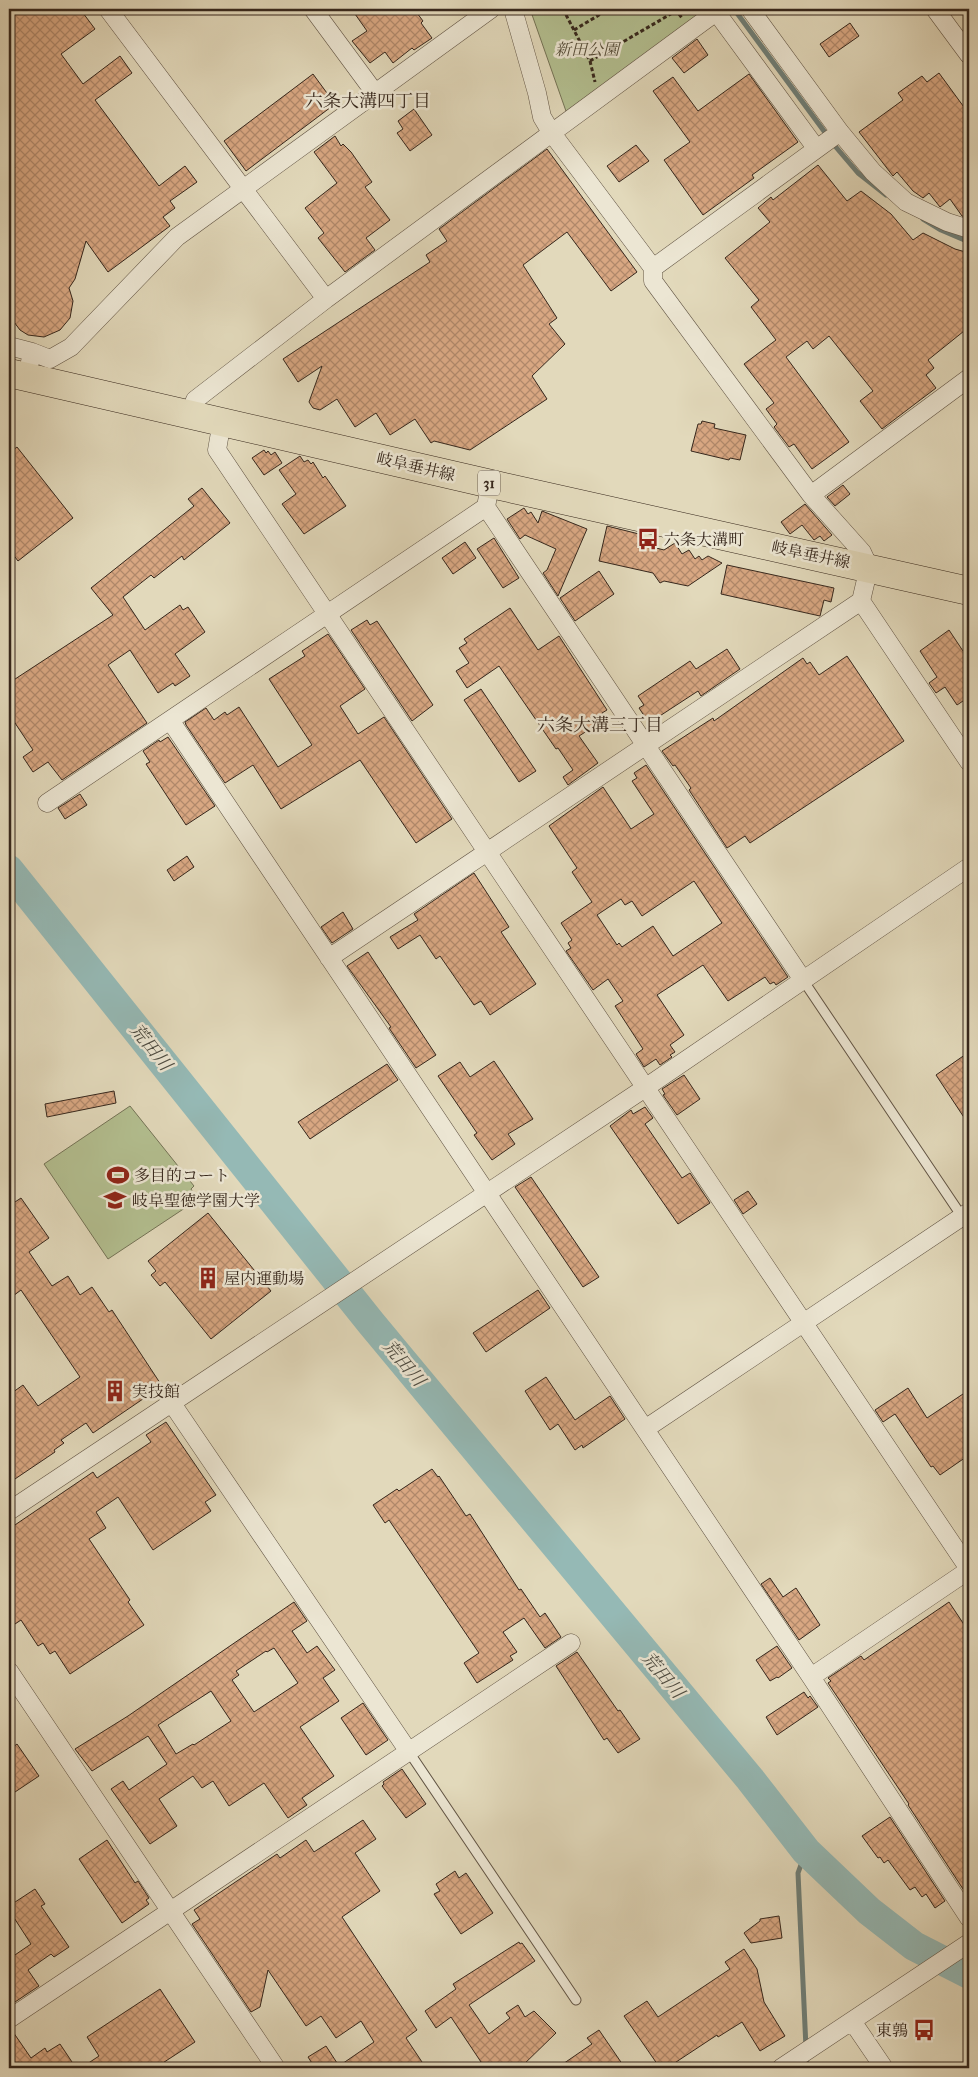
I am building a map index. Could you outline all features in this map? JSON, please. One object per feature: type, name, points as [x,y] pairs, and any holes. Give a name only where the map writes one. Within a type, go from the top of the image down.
[{"type":"main road","name":"岐阜垂井線","points":[[22,367],[488,496],[869,567],[969,591]]},
{"type":"street","points":[[108,9],[326,299]]},
{"type":"street","points":[[313,9],[375,93]]},
{"type":"street","points":[[9,346],[22,367],[50,359],[71,347],[177,237],[491,9]]},
{"type":"street","points":[[329,958],[861,601],[869,567],[862,552],[811,495],[652,281],[652,268],[551,132],[542,117],[513,9]]},
{"type":"street","points":[[750,9],[840,132],[873,172],[906,202],[947,222],[969,230]]},
{"type":"street","points":[[935,9],[969,55]]},
{"type":"street","points":[[190,414],[195,400],[326,299],[715,10],[816,148]]},
{"type":"street","points":[[652,268],[840,132]]},
{"type":"street","points":[[811,495],[969,378]]},
{"type":"street","points":[[222,422],[217,450],[969,1569],[811,1677]]},
{"type":"street","points":[[47,803],[327,614],[488,496],[646,746],[803,980]]},
{"type":"street","points":[[861,601],[969,762]]},
{"type":"street","points":[[170,720],[811,1677],[969,1918]]},
{"type":"street","points":[[9,1511],[645,1088],[969,867]]},
{"type":"street","points":[[645,1430],[804,1324],[967,1219]]},
{"type":"street","points":[[171,1402],[409,1752]]},
{"type":"street","points":[[9,2019],[169,1910],[571,1643]]},
{"type":"street","points":[[9,1671],[276,2068]]},
{"type":"street","points":[[784,2066],[969,1943]]},
{"type":"street","points":[[852,2021],[884,2068]]},
{"type":"lane","points":[[803,980],[967,1219]]},
{"type":"lane","points":[[409,1752],[576,2000]]},
{"type":"path","points":[[563,9],[590,61],[675,9]]},
{"type":"path","points":[[574,30],[609,9]]},
{"type":"green space","name":"新田公園","points":[[530,9],[691,9],[699,19],[567,114]]},
{"type":"green space","name":"多目的コート","points":[[130,1106],[194,1186],[191,1189],[197,1200],[108,1259],[44,1164]]},
{"type":"building","points":[[9,9],[80,9],[95,29],[61,54],[83,84],[120,56],[132,73],[95,100],[159,186],[185,166],[197,182],[170,201],[175,208],[163,217],[170,226],[108,272],[86,241],[75,279],[69,288],[73,301],[70,318],[60,330],[44,337],[28,335],[20,330],[14,322],[9,323],[9,173],[15,168],[9,159]]},
{"type":"building","points":[[362,9],[414,9],[432,38],[414,50],[412,48],[393,63],[385,52],[370,63],[352,41],[367,31],[355,14]]},
{"type":"building","points":[[850,23],[859,36],[829,57],[820,44]]},
{"type":"building","points":[[697,39],[708,55],[684,73],[672,58]]},
{"type":"building","points":[[939,73],[969,114],[969,218],[962,216],[950,199],[940,207],[929,193],[923,198],[913,191],[897,172],[893,176],[859,132],[903,100],[898,93],[922,76],[927,82]]},
{"type":"building","points":[[313,74],[335,104],[246,171],[224,141]]},
{"type":"building","points":[[749,74],[798,142],[752,175],[754,178],[703,215],[664,160],[690,142],[653,91],[673,77],[698,111]]},
{"type":"building","points":[[414,109],[432,135],[410,151],[397,133],[403,129],[398,121]]},
{"type":"building","points":[[335,136],[341,146],[343,144],[351,152],[372,182],[365,187],[390,220],[366,238],[375,250],[345,272],[318,238],[324,233],[305,208],[337,183],[314,152]]},
{"type":"building","points":[[636,145],[649,161],[619,182],[607,166]]},
{"type":"building","points":[[547,149],[637,272],[611,291],[567,232],[523,265],[557,318],[549,324],[565,344],[532,376],[547,399],[470,450],[434,441],[431,443],[415,419],[390,435],[376,413],[355,427],[337,399],[320,410],[313,408],[309,402],[322,366],[298,382],[283,359],[430,262],[426,255],[447,241],[439,229]]},
{"type":"building","points":[[818,165],[847,201],[861,191],[891,214],[913,240],[923,233],[955,249],[969,253],[969,327],[928,360],[934,368],[926,375],[936,388],[882,429],[860,401],[873,391],[829,336],[813,349],[807,341],[786,357],[849,442],[812,469],[794,444],[789,447],[774,427],[777,424],[766,409],[774,403],[744,364],[776,340],[751,307],[759,300],[725,258],[770,222],[758,208],[771,197],[773,200]]},
{"type":"building","points":[[702,421],[715,424],[714,428],[746,435],[740,460],[730,458],[729,460],[691,451],[698,424],[701,424]]},
{"type":"building","points":[[17,447],[73,518],[18,561],[9,549],[9,453]]},
{"type":"building","points":[[264,450],[266,453],[268,451],[271,455],[275,452],[282,463],[264,475],[252,458]]},
{"type":"building","points":[[300,456],[304,462],[308,460],[311,464],[313,462],[323,478],[325,476],[346,506],[304,534],[282,504],[296,494],[279,470]]},
{"type":"building","points":[[843,485],[850,494],[835,506],[827,497]]},
{"type":"building","points":[[202,488],[230,523],[184,560],[182,556],[154,578],[151,575],[123,597],[145,630],[180,605],[183,610],[188,607],[205,632],[175,654],[190,676],[175,686],[173,683],[158,693],[130,650],[108,665],[147,723],[62,780],[48,762],[33,772],[23,757],[33,750],[9,714],[9,683],[113,615],[91,588],[194,506],[188,499]]},
{"type":"building","points":[[805,504],[832,535],[824,541],[820,536],[814,540],[802,525],[790,534],[781,522]]},
{"type":"building","points":[[524,508],[528,514],[531,512],[538,523],[542,511],[587,529],[558,596],[543,573],[547,570],[556,549],[525,535],[520,539],[507,519]]},
{"type":"building","points":[[607,526],[643,535],[641,544],[664,550],[675,543],[682,554],[689,550],[695,559],[699,556],[702,560],[708,556],[722,563],[688,586],[664,581],[660,583],[653,573],[599,561]]},
{"type":"building","points":[[494,538],[519,578],[503,588],[477,549]]},
{"type":"building","points":[[465,542],[476,558],[453,574],[442,558]]},
{"type":"building","points":[[727,565],[834,588],[831,602],[824,600],[820,616],[721,594]]},
{"type":"building","points":[[599,571],[614,594],[575,621],[560,598]]},
{"type":"building","points":[[510,608],[538,650],[559,636],[607,710],[602,713],[606,719],[579,736],[598,763],[568,785],[563,777],[573,770],[558,748],[556,749],[499,666],[467,688],[456,671],[469,663],[459,648],[467,643],[464,639]]},
{"type":"building","points":[[367,620],[370,625],[377,621],[433,705],[412,721],[351,630]]},
{"type":"building","points":[[949,630],[969,660],[969,697],[957,705],[945,687],[936,693],[929,683],[937,677],[920,651]]},
{"type":"building","points":[[328,634],[365,689],[340,706],[358,734],[384,717],[452,819],[416,843],[360,760],[281,809],[253,765],[225,783],[186,725],[185,722],[206,708],[214,720],[225,712],[227,715],[239,707],[278,767],[312,745],[269,679],[305,656],[302,651]]},
{"type":"building","points":[[727,649],[740,669],[701,696],[698,691],[649,723],[639,708],[644,705],[638,696],[690,661],[696,669]]},
{"type":"building","points":[[847,656],[904,741],[750,843],[745,836],[727,848],[689,790],[691,788],[675,765],[673,766],[662,751],[713,718],[714,721],[803,658],[807,664],[810,662],[819,675]]},
{"type":"building","points":[[481,689],[536,771],[519,782],[464,700]]},
{"type":"building","points":[[168,737],[215,806],[186,825],[146,764],[150,762],[143,751],[159,740],[160,742]]},
{"type":"building","points":[[646,765],[788,977],[776,985],[774,982],[770,984],[765,977],[728,1001],[703,965],[657,995],[684,1035],[670,1045],[675,1052],[670,1055],[672,1057],[660,1065],[656,1059],[644,1067],[636,1054],[643,1049],[615,1006],[623,1001],[608,979],[593,990],[566,951],[571,948],[568,943],[572,940],[561,923],[592,902],[572,872],[577,868],[549,826],[603,787],[631,829],[654,814],[632,781],[637,778],[634,773]],"holes":[[[694,881],[722,923],[673,956],[653,926],[622,947],[619,943],[617,945],[597,915],[621,899],[625,905],[632,901],[642,916]]]},
{"type":"building","points":[[80,794],[87,805],[65,819],[58,808]]},
{"type":"building","points":[[187,856],[194,867],[174,881],[167,870]]},
{"type":"building","points":[[474,873],[509,927],[501,932],[536,984],[490,1015],[481,1001],[474,1005],[440,956],[436,959],[420,935],[398,949],[390,937],[418,920],[414,914]]},
{"type":"building","points":[[343,912],[353,929],[332,943],[321,927]]},
{"type":"building","points":[[368,952],[436,1055],[416,1068],[389,1028],[391,1027],[347,966]]},
{"type":"building","points":[[969,1052],[969,1125],[936,1075]]},
{"type":"building","points":[[494,1061],[533,1119],[508,1134],[515,1144],[492,1160],[474,1135],[477,1133],[438,1076],[460,1062],[470,1077]]},
{"type":"building","points":[[387,1064],[398,1080],[310,1139],[298,1122]]},
{"type":"building","points":[[684,1075],[700,1099],[677,1115],[663,1095],[665,1094],[662,1089]]},
{"type":"building","points":[[114,1091],[116,1103],[47,1117],[45,1104]]},
{"type":"building","points":[[645,1107],[653,1118],[645,1124],[682,1178],[690,1173],[710,1203],[678,1224],[610,1126],[631,1110],[633,1114]]},
{"type":"building","points":[[531,1177],[599,1277],[583,1287],[515,1187]]},
{"type":"building","points":[[748,1191],[757,1204],[743,1214],[734,1200]]},
{"type":"building","points":[[21,1198],[49,1238],[29,1252],[52,1286],[68,1276],[80,1295],[92,1287],[109,1312],[112,1310],[162,1386],[93,1433],[86,1423],[61,1440],[64,1443],[54,1450],[55,1452],[9,1483],[9,1395],[23,1385],[38,1406],[80,1377],[21,1290],[9,1299],[9,1206]]},
{"type":"building","name":"屋内運動場","points":[[208,1213],[271,1291],[211,1339],[165,1282],[160,1286],[151,1275],[156,1271],[148,1261]]},
{"type":"building","points":[[538,1290],[550,1308],[486,1352],[473,1333]]},
{"type":"building","points":[[546,1377],[575,1420],[610,1396],[625,1419],[583,1448],[582,1445],[575,1450],[558,1424],[550,1430],[525,1391]]},
{"type":"building","points":[[908,1388],[927,1418],[969,1390],[969,1455],[940,1475],[933,1466],[931,1467],[895,1414],[883,1422],[875,1410]]},
{"type":"building","points":[[166,1422],[216,1495],[205,1502],[211,1511],[153,1550],[118,1497],[96,1512],[106,1528],[89,1539],[130,1600],[128,1602],[144,1625],[70,1674],[55,1651],[50,1654],[43,1643],[38,1646],[21,1620],[9,1628],[9,1529],[93,1472],[97,1478],[151,1442],[146,1435]]},
{"type":"building","points":[[432,1469],[439,1476],[466,1516],[470,1514],[519,1590],[521,1589],[540,1617],[545,1613],[561,1637],[545,1648],[524,1618],[503,1632],[517,1652],[510,1656],[513,1660],[477,1683],[464,1663],[479,1653],[389,1520],[385,1523],[373,1505],[397,1489],[399,1491]]},
{"type":"building","points":[[770,1578],[783,1597],[796,1588],[820,1625],[799,1640],[761,1584]]},
{"type":"building","points":[[294,1602],[307,1621],[292,1631],[307,1653],[317,1646],[335,1670],[323,1678],[339,1701],[300,1727],[334,1776],[302,1798],[307,1805],[288,1818],[264,1783],[229,1806],[213,1781],[202,1788],[193,1776],[159,1799],[177,1826],[150,1844],[111,1789],[123,1781],[129,1790],[167,1764],[148,1736],[92,1771],[75,1749],[128,1716]],"holes":[[[274,1648],[298,1683],[254,1712],[232,1680],[239,1675],[236,1671],[266,1651]],[[211,1691],[231,1721],[194,1745],[176,1754],[158,1725]]]},
{"type":"building","points":[[949,1602],[969,1632],[969,1885],[963,1889],[828,1683],[831,1681],[828,1678],[861,1656],[864,1660]]},
{"type":"building","points":[[777,1646],[792,1668],[770,1681],[756,1660]]},
{"type":"building","points":[[577,1652],[640,1739],[618,1753],[607,1738],[604,1740],[556,1666]]},
{"type":"building","points":[[804,1692],[808,1698],[810,1696],[818,1707],[777,1735],[766,1717]]},
{"type":"building","points":[[363,1703],[388,1740],[366,1755],[341,1718]]},
{"type":"building","points":[[17,1744],[39,1776],[9,1796],[9,1750]]},
{"type":"building","points":[[402,1769],[426,1804],[406,1818],[382,1786],[383,1782]]},
{"type":"building","points":[[890,1817],[945,1901],[935,1908],[926,1894],[922,1897],[915,1887],[910,1890],[888,1860],[884,1863],[880,1857],[878,1858],[862,1836]]},
{"type":"building","points":[[363,1820],[376,1839],[355,1853],[380,1891],[342,1917],[417,2030],[406,2038],[426,2068],[315,2068],[308,2057],[326,2046],[339,2066],[374,2042],[361,2021],[336,2038],[321,2016],[306,2026],[268,1970],[260,2007],[251,2012],[192,1924],[200,1919],[194,1910],[277,1854],[280,1858],[306,1840],[314,1852]]},
{"type":"building","points":[[107,1840],[135,1883],[138,1881],[149,1898],[146,1900],[149,1904],[122,1923],[79,1859]]},
{"type":"building","points":[[455,1871],[459,1878],[466,1873],[493,1913],[461,1934],[434,1894],[440,1891],[436,1884]]},
{"type":"building","points":[[35,1889],[45,1904],[41,1906],[69,1947],[54,1957],[51,1954],[28,1970],[39,1986],[9,2006],[9,1959],[31,1944],[9,1910],[9,1906]]},
{"type":"building","points":[[779,1916],[782,1938],[751,1943],[744,1933],[760,1921],[760,1919]]},
{"type":"building","points":[[519,1942],[520,1944],[522,1943],[535,1961],[469,2005],[489,2034],[510,2018],[506,2013],[518,2005],[525,2017],[534,2011],[556,2033],[520,2068],[485,2068],[451,2017],[436,2028],[425,2011],[456,1989],[453,1984]]},
{"type":"building","points":[[744,1949],[757,1969],[764,2002],[785,2036],[760,2051],[742,2022],[718,2037],[717,2035],[667,2068],[660,2068],[624,2016],[647,2001],[658,2017],[730,1969],[725,1962]]},
{"type":"building","points":[[160,1989],[195,2042],[155,2068],[81,2068],[99,2056],[87,2037]]},
{"type":"building","points":[[9,2029],[11,2029],[31,2058],[45,2048],[47,2052],[60,2044],[76,2068],[9,2068]]},
{"type":"building","points":[[599,2030],[625,2068],[557,2068],[592,2044],[587,2038]]},
{"type":"waterway","points":[[734,9],[835,146],[858,173],[886,195]]},
{"type":"waterway","points":[[923,219],[941,230],[969,242]]},
{"type":"waterway","name":"荒田川","points":[[9,870],[371,1323],[750,1779],[806,1851],[869,1911],[914,1946],[969,1974]]},
{"type":"waterway","name":"荒田川","points":[[806,1851],[798,1873],[806,2048]]},
{"type":"waterway","name":"荒田川","points":[[806,2056],[807,2068]]},
{"type":"place","name":"六条大溝町","points":[[648,539]]},
{"type":"place","name":"多目的コート","points":[[118,1175]]},
{"type":"place","name":"岐阜聖徳学園大学","points":[[115,1200]]},
{"type":"place","name":"屋内運動場","points":[[208,1278]]},
{"type":"place","name":"実技館","points":[[115,1391]]},
{"type":"place","name":"東鶉","points":[[924,2030]]},
{"type":"district","name":"六条大溝四丁目","points":[[368,101]]},
{"type":"district","name":"六条大溝三丁目","points":[[600,725]]}]
